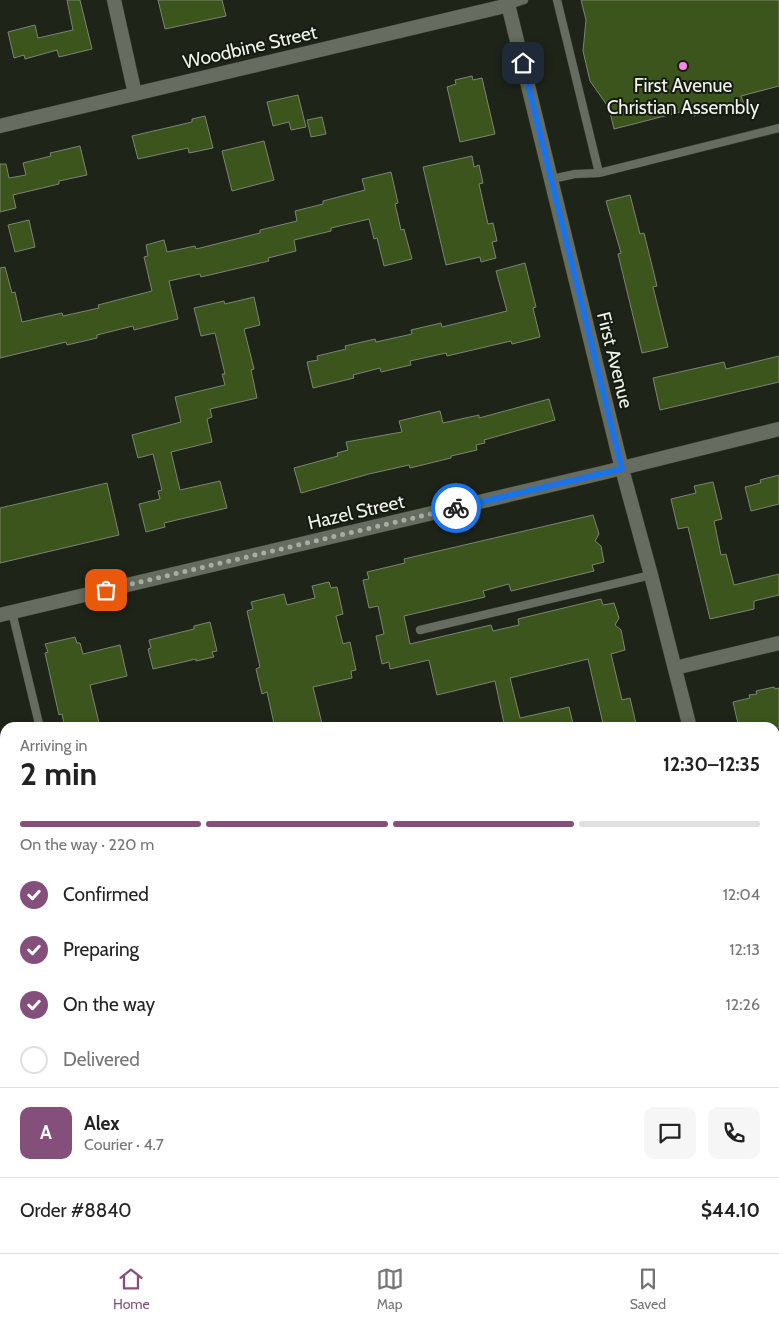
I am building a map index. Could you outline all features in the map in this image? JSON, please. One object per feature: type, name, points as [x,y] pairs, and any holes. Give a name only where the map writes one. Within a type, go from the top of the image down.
[{"type":"street","points":[[114,0],[135,94]]},
{"type":"street","name":"Woodbine Street","points":[[0,126],[508,2]]},
{"type":"street","name":"First Avenue","points":[[508,2],[622,469],[688,722]]},
{"type":"street","name":"Hazel Street","points":[[6,614],[622,469],[779,429]]},
{"type":"street","points":[[675,668],[779,643]]},
{"type":"lane","points":[[508,2],[524,0]]},
{"type":"lane","points":[[557,0],[599,173]]},
{"type":"lane","points":[[552,179],[576,174],[599,173],[779,128]]},
{"type":"lane","points":[[420,630],[651,575]]},
{"type":"lane","points":[[6,614],[38,722]]},
{"type":"building","points":[[67,0],[80,0],[92,49],[59,57],[57,50],[25,59],[24,55],[14,58],[8,32],[35,25],[38,38],[73,30]]},
{"type":"building","points":[[158,0],[222,0],[226,16],[165,29]]},
{"type":"building","name":"First Avenue Christian Assembly","points":[[581,0],[779,0],[779,86],[741,96],[744,104],[694,116],[692,109],[614,129],[609,108],[590,81],[583,51],[586,20]]},
{"type":"building","points":[[472,76],[473,80],[482,78],[495,134],[460,142],[447,87],[456,84],[455,80]]},
{"type":"building","points":[[298,95],[306,127],[291,130],[289,122],[273,126],[267,102]]},
{"type":"building","points":[[205,116],[213,148],[189,153],[188,148],[138,159],[132,136],[192,122],[192,119]]},
{"type":"building","points":[[322,117],[326,134],[311,137],[307,120]]},
{"type":"building","points":[[264,141],[274,180],[232,191],[222,151]]},
{"type":"building","points":[[80,146],[87,175],[59,181],[59,184],[13,195],[16,208],[0,212],[0,164],[6,164],[9,178],[26,175],[23,163],[51,156],[50,153]]},
{"type":"building","points":[[472,156],[474,167],[479,165],[483,183],[479,184],[488,224],[493,223],[497,241],[492,242],[496,258],[481,262],[480,257],[446,265],[423,167]]},
{"type":"building","points":[[391,172],[398,203],[395,204],[401,230],[404,229],[412,259],[384,266],[377,238],[374,239],[369,219],[331,228],[331,231],[294,240],[296,251],[268,258],[269,261],[201,277],[200,274],[169,281],[178,319],[134,330],[133,326],[97,335],[97,338],[67,345],[66,342],[0,358],[0,268],[5,267],[12,293],[15,292],[22,322],[62,313],[63,316],[99,308],[98,305],[152,291],[144,257],[148,256],[146,245],[164,240],[167,252],[195,246],[196,249],[260,233],[260,230],[297,221],[295,211],[323,204],[323,201],[365,190],[362,179]]},
{"type":"building","points":[[630,195],[640,234],[644,233],[657,286],[653,287],[668,347],[642,353],[618,254],[621,253],[606,201]]},
{"type":"building","points":[[29,220],[35,247],[15,252],[8,225]]},
{"type":"building","points":[[525,263],[536,307],[533,308],[540,337],[512,344],[511,341],[447,356],[446,353],[410,361],[411,365],[381,372],[380,368],[353,375],[354,378],[313,388],[307,362],[318,360],[317,356],[346,349],[345,346],[375,339],[376,342],[412,334],[411,330],[441,323],[442,327],[507,311],[496,271]]},
{"type":"building","points":[[254,297],[260,325],[244,329],[254,369],[251,370],[257,398],[210,409],[212,417],[207,419],[212,442],[171,452],[180,490],[220,481],[227,508],[164,523],[165,527],[146,532],[139,504],[160,499],[158,491],[162,490],[153,454],[138,458],[132,435],[181,422],[175,397],[225,385],[222,374],[225,374],[215,333],[201,336],[194,308],[224,301],[225,304]]},
{"type":"building","points":[[779,356],[779,382],[660,410],[653,378],[724,362],[726,369]]},
{"type":"building","points":[[549,399],[555,420],[484,440],[485,443],[476,445],[477,450],[410,468],[409,465],[369,474],[301,493],[294,468],[338,456],[337,453],[348,450],[346,442],[402,432],[399,421],[440,411],[443,423],[479,415],[479,418]]},
{"type":"building","points":[[779,475],[779,504],[751,511],[745,487],[761,483],[760,480]]},
{"type":"building","points":[[713,482],[722,519],[714,521],[721,555],[726,554],[734,585],[779,574],[779,595],[754,601],[754,609],[710,619],[688,527],[678,529],[671,499],[696,493],[694,486]]},
{"type":"building","points":[[107,483],[119,535],[0,563],[0,508]]},
{"type":"building","points":[[593,515],[599,534],[595,541],[601,546],[604,562],[592,565],[594,571],[511,591],[509,584],[483,591],[485,597],[404,616],[410,644],[491,625],[493,631],[519,625],[518,619],[601,599],[603,605],[614,603],[619,618],[615,625],[621,630],[625,650],[611,654],[622,700],[630,698],[636,722],[603,722],[588,659],[510,678],[520,718],[569,707],[573,722],[504,722],[495,681],[437,695],[429,660],[390,669],[389,662],[382,664],[376,636],[384,634],[378,606],[369,608],[363,580],[369,579],[367,572],[405,563],[404,559]]},
{"type":"building","points":[[329,582],[331,588],[337,587],[343,614],[336,616],[343,644],[350,642],[356,670],[351,671],[352,678],[313,687],[322,722],[274,722],[267,692],[262,694],[256,669],[260,667],[247,611],[253,609],[251,602],[284,594],[287,605],[315,598],[312,586]]},
{"type":"building","points":[[210,622],[217,651],[212,652],[214,657],[196,661],[196,659],[153,669],[148,649],[151,648],[149,640],[194,629],[194,626]]},
{"type":"building","points":[[75,637],[77,643],[80,643],[83,654],[120,645],[127,676],[90,685],[99,722],[64,722],[62,714],[59,715],[45,653],[48,652],[45,644]]},
{"type":"building","points":[[774,687],[775,689],[779,688],[779,722],[738,722],[733,702],[750,698],[749,695],[757,694],[756,691]]},
{"type":"way so far","points":[[106,590],[456,508]]},
{"type":"place","name":"First Avenue Christian Assembly","points":[[683,66]]},
{"type":"route","points":[[456,508],[622,469],[523,63]]}]
